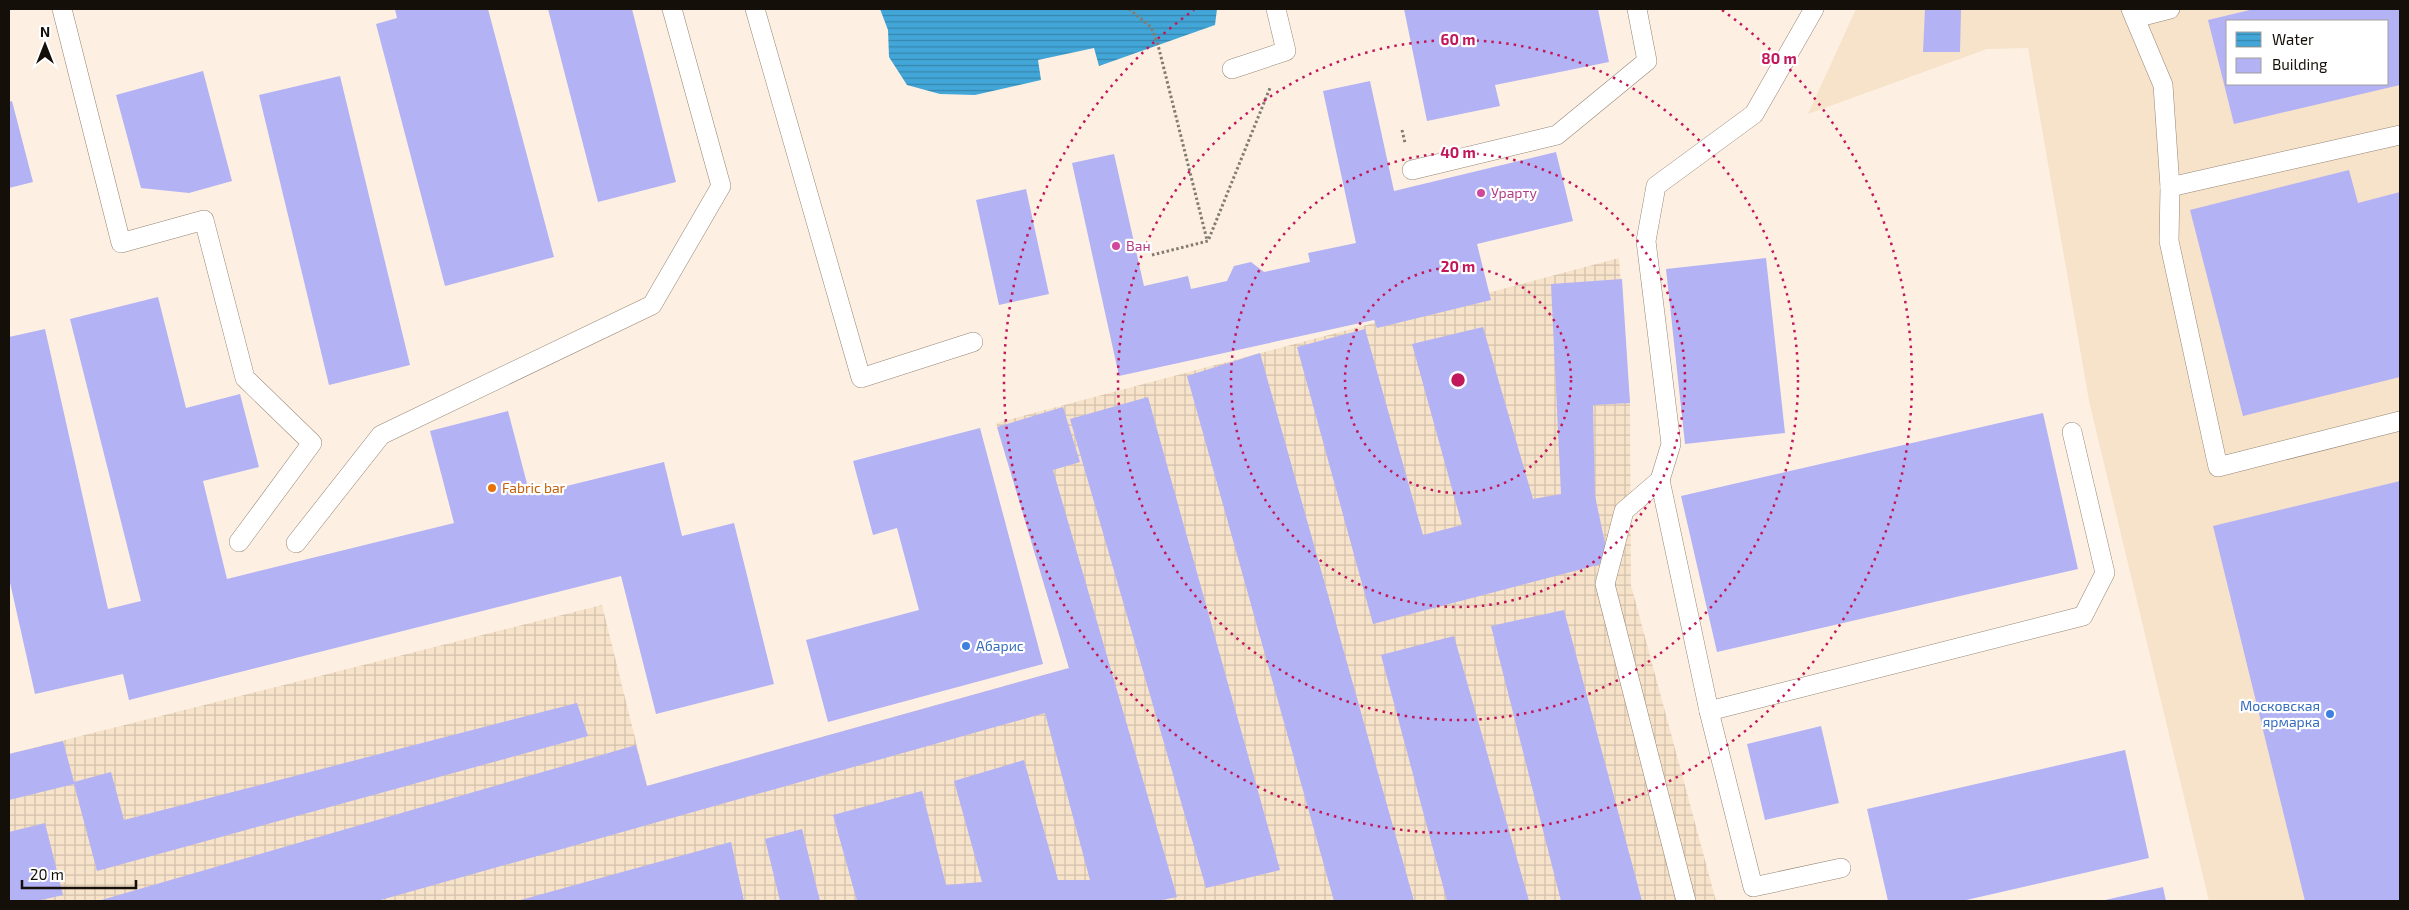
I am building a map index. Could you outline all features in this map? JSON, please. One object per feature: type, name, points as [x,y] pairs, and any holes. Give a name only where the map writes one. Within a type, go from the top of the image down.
[{"type":"lane","points":[[62,9],[120,243],[204,220],[245,378],[312,443],[239,542]]},
{"type":"lane","points":[[296,543],[381,435],[652,305],[720,186],[672,9]]},
{"type":"lane","points":[[755,9],[861,378],[974,342]]},
{"type":"lane","points":[[1232,69],[1286,50],[1276,9]]},
{"type":"lane","points":[[1412,170],[1557,134],[1647,61],[1637,9]]},
{"type":"lane","points":[[1814,9],[1754,114],[1656,186],[1646,241],[1672,444],[1660,480],[1709,711],[1753,887],[1840,868]]},
{"type":"lane","points":[[2170,9],[2133,13],[2163,85],[2170,187],[2169,241],[2218,467],[2400,421]]},
{"type":"lane","points":[[2170,187],[2400,135]]},
{"type":"lane","points":[[1709,711],[2084,616],[2105,573],[2072,432]]},
{"type":"lane","points":[[1660,480],[1624,511],[1605,584],[1686,901]]},
{"type":"path","points":[[1129,9],[1151,27],[1158,45],[1208,241]]},
{"type":"path","points":[[1208,241],[1286,50]]},
{"type":"path","points":[[1152,255],[1208,241]]},
{"type":"shaded area","points":[[1856,9],[2400,9],[2400,901],[2209,901],[2089,401],[2028,48],[1987,49],[1808,114]]},
{"type":"shaded area","points":[[1619,258],[1630,403],[1631,585],[1716,901],[9,901],[9,754],[602,605],[647,786],[1069,668],[996,423]]},
{"type":"water","points":[[880,9],[1217,9],[1215,25],[1099,66],[1094,48],[1038,60],[1041,80],[975,95],[940,94],[907,85],[889,57],[888,30]]},
{"type":"building","points":[[395,9],[488,9],[554,257],[445,286],[376,24],[397,18]]},
{"type":"building","points":[[548,9],[632,9],[676,182],[598,202]]},
{"type":"building","points":[[1404,9],[1598,9],[1609,62],[1495,85],[1500,106],[1427,121]]},
{"type":"building","points":[[1925,9],[1961,9],[1960,52],[1923,52]]},
{"type":"building","points":[[2254,9],[2400,9],[2400,85],[2234,124],[2208,20]]},
{"type":"building","points":[[203,71],[232,181],[189,193],[141,188],[116,95]]},
{"type":"building","points":[[340,76],[410,365],[329,385],[259,95]]},
{"type":"building","points":[[1370,81],[1394,191],[1556,152],[1573,221],[1477,244],[1491,300],[1377,328],[1374,320],[1119,376],[1072,163],[1114,154],[1144,286],[1188,276],[1191,289],[1227,281],[1234,266],[1251,262],[1264,272],[1310,262],[1308,253],[1356,243],[1323,91]]},
{"type":"building","points":[[12,101],[33,182],[9,188],[9,102]]},
{"type":"building","points":[[2349,170],[2358,203],[2400,192],[2400,377],[2243,416],[2190,210]]},
{"type":"building","points":[[1026,189],[1049,294],[999,305],[976,200]]},
{"type":"building","points":[[1766,258],[1785,433],[1685,444],[1666,269]]},
{"type":"building","points":[[1622,279],[1630,403],[1593,405],[1595,496],[1609,562],[1373,624],[1297,347],[1365,329],[1423,535],[1462,525],[1412,344],[1483,327],[1533,499],[1561,494],[1551,284]]},
{"type":"building","points":[[158,297],[186,408],[240,394],[259,467],[203,481],[227,579],[454,523],[430,431],[508,411],[530,495],[664,462],[682,536],[734,523],[774,684],[656,714],[621,576],[129,700],[123,674],[35,694],[9,578],[9,337],[45,329],[108,609],[141,601],[70,319]]},
{"type":"building","points":[[1260,353],[1414,901],[1334,901],[1187,376]]},
{"type":"building","points":[[1148,397],[1280,870],[1206,888],[1070,419]]},
{"type":"building","points":[[1063,407],[1080,462],[1053,470],[1177,897],[1157,901],[857,901],[833,815],[922,791],[946,885],[982,882],[954,781],[1024,760],[1058,880],[1090,880],[1045,713],[377,901],[98,901],[636,745],[647,786],[1069,668],[997,427]]},
{"type":"building","points":[[2043,413],[2078,569],[1717,652],[1681,496]]},
{"type":"building","points":[[980,428],[1043,664],[828,722],[806,640],[919,610],[897,528],[873,535],[853,461]]},
{"type":"building","name":"Московская ярмарка","points":[[2400,481],[2400,901],[2305,901],[2213,526]]},
{"type":"building","points":[[1564,610],[1642,901],[1561,901],[1491,626]]},
{"type":"building","points":[[1454,636],[1529,901],[1447,901],[1381,655]]},
{"type":"building","points":[[577,703],[588,736],[97,871],[74,784],[9,800],[9,754],[63,741],[74,782],[111,772],[124,820]]},
{"type":"building","points":[[1821,726],[1839,803],[1765,820],[1747,744]]},
{"type":"building","points":[[2125,750],[2149,858],[1962,901],[1888,901],[1867,809]]},
{"type":"building","points":[[45,823],[63,895],[37,901],[9,901],[9,832]]},
{"type":"building","points":[[802,829],[820,901],[780,901],[765,839]]},
{"type":"building","points":[[731,842],[744,901],[517,901]]},
{"type":"building","points":[[2163,887],[2166,901],[2105,901],[2105,900]]},
{"type":"place","name":"Урарту","points":[[1481,193]]},
{"type":"place","name":"Ван","points":[[1116,246]]},
{"type":"place","name":"Fabric bar","points":[[492,488]]},
{"type":"place","name":"Абарис","points":[[966,646]]},
{"type":"place","name":"Московская ярмарка","points":[[2330,714]]}]
